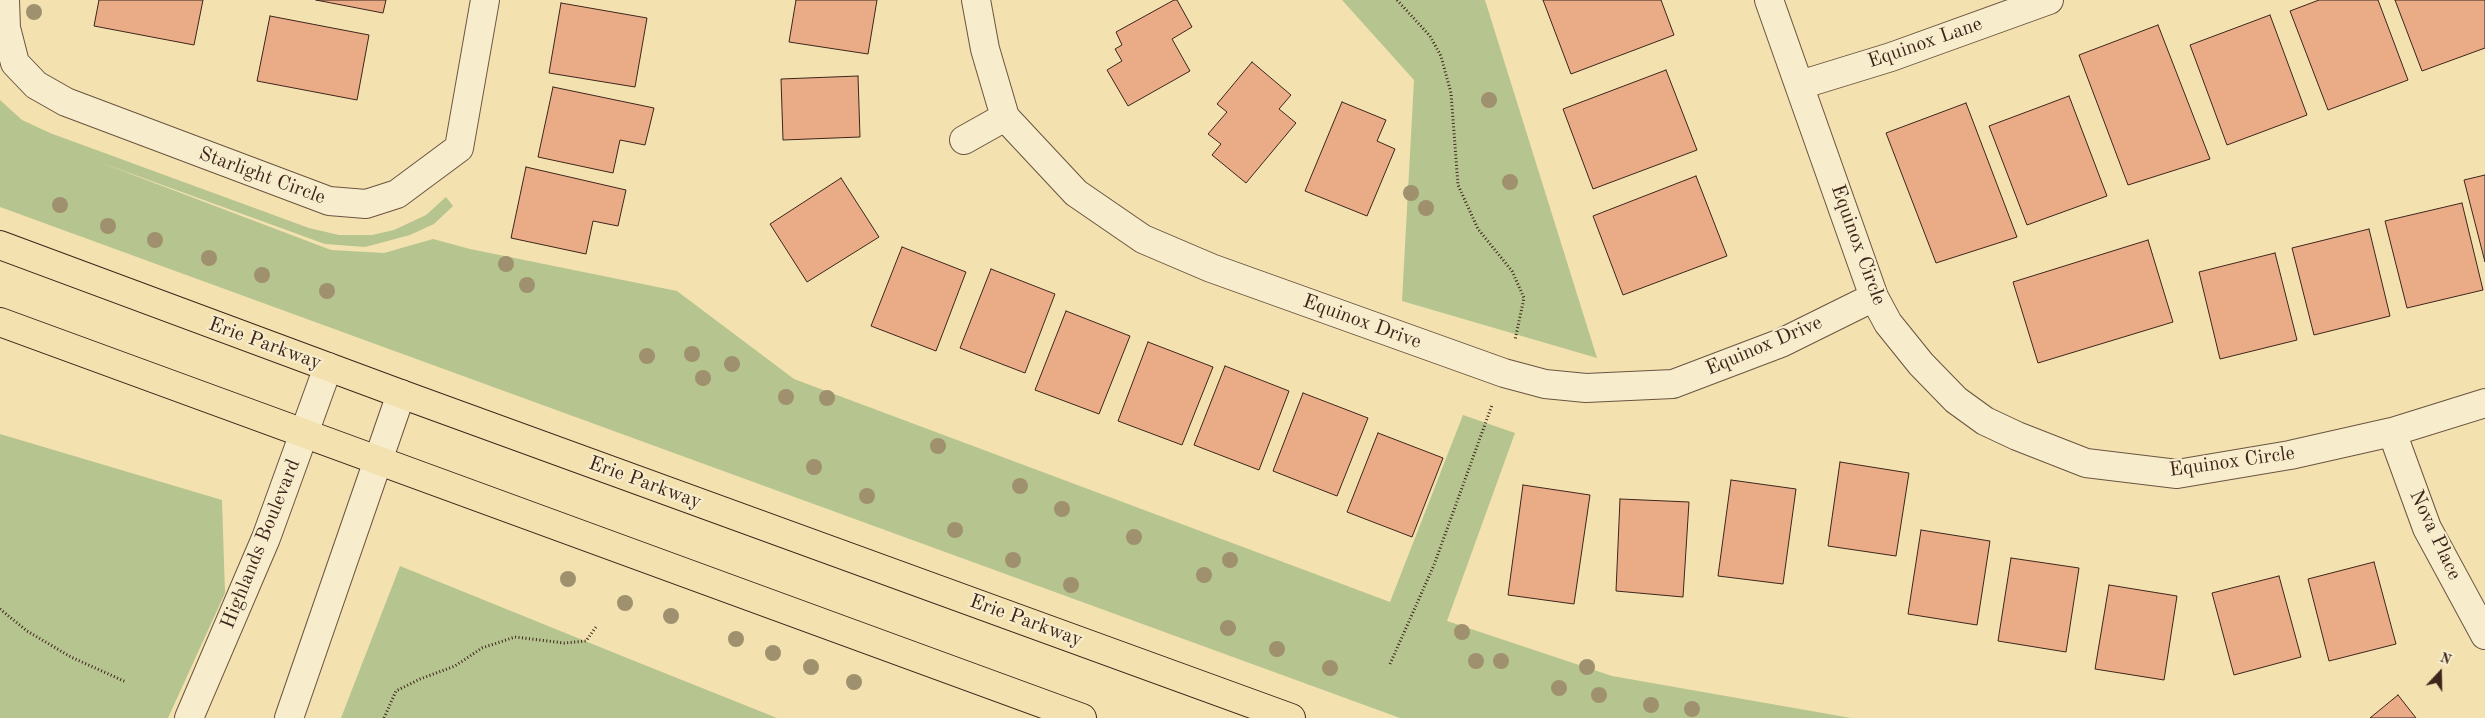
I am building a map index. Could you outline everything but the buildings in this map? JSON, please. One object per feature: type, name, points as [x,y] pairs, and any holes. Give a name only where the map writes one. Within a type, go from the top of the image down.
[{"type":"main road","name":"Erie Parkway","points":[[0,246],[1291,718]]},
{"type":"main road","points":[[0,322],[1082,718]]},
{"type":"street","name":"Starlight Circle","points":[[6,0],[6,28],[15,63],[36,85],[66,102],[329,201],[366,204],[397,194],[459,148],[485,0]]},
{"type":"street","name":"Equinox Drive","points":[[976,0],[985,49],[1005,117],[1076,192],[1143,239],[1211,268],[1504,373],[1545,384],[1586,388],[1673,384],[1781,343],[1874,297]]},
{"type":"street","name":"Equinox Circle","points":[[1770,0],[1874,297],[1888,323],[1910,350],[1956,400],[1985,421],[2017,436],[2086,463],[2177,474],[2290,455],[2392,432],[2485,403]]},
{"type":"street","name":"Equinox Lane","points":[[1800,85],[1891,57],[2050,0]]},
{"type":"street","points":[[964,140],[1005,117]]},
{"type":"street","name":"Highlands Boulevard","points":[[189,718],[266,538],[328,367]]},
{"type":"street","points":[[289,718],[401,394]]},
{"type":"street","name":"Nova Place","points":[[2392,432],[2427,528],[2485,635]]},
{"type":"path","points":[[1397,0],[1430,36],[1441,56],[1451,94],[1458,185],[1478,229],[1512,271],[1524,298],[1515,341]]},
{"type":"path","points":[[1390,664],[1434,565],[1492,404]]},
{"type":"path","points":[[0,608],[28,631],[71,657],[126,682]]},
{"type":"path","points":[[384,718],[396,691],[420,679],[455,666],[482,648],[515,637],[564,643],[586,641],[596,627]]},
{"type":"green space","points":[[1342,0],[1485,0],[1597,358],[1402,301],[1414,80]]},
{"type":"green space","points":[[0,100],[22,120],[50,133],[309,228],[339,235],[372,235],[394,230],[426,215],[446,197],[453,206],[434,224],[410,235],[365,247],[325,244],[99,162],[331,250],[384,253],[433,239],[470,249],[677,291],[794,379],[1390,602],[1463,415],[1515,433],[1447,621],[1612,676],[1851,718],[1400,718],[0,207]]},
{"type":"green space","points":[[0,434],[222,500],[225,593],[168,718],[0,718]]},
{"type":"green space","points":[[400,566],[632,660],[777,718],[341,718]]}]
